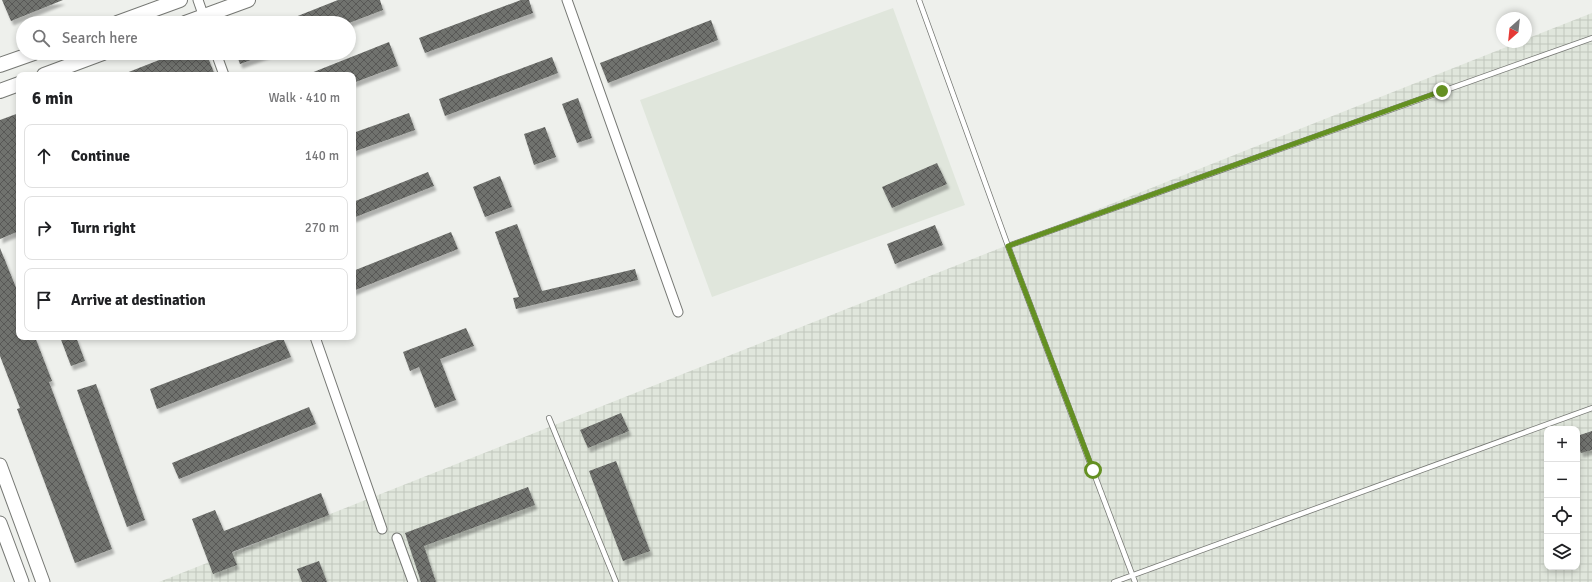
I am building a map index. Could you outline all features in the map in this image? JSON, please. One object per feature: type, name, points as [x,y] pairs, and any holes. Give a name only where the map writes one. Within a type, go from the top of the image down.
[{"type":"main road","points":[[136,16],[180,0]]},
{"type":"main road","points":[[214,16],[248,0]]},
{"type":"main road","points":[[0,65],[16,59]]},
{"type":"main road","points":[[52,72],[85,60]]},
{"type":"main road","points":[[0,91],[16,85]]},
{"type":"main road","points":[[0,465],[43,582]]},
{"type":"main road","points":[[0,523],[22,582]]},
{"type":"street","points":[[198,0],[204,16]]},
{"type":"street","points":[[567,0],[678,312]]},
{"type":"street","points":[[219,60],[223,72]]},
{"type":"street","points":[[316,340],[382,529]]},
{"type":"street","points":[[397,538],[413,582]]},
{"type":"lane","points":[[919,0],[1008,246],[1135,582]]},
{"type":"lane","points":[[1008,246],[1592,38]]},
{"type":"lane","points":[[1114,582],[1592,408]]},
{"type":"lane","points":[[549,418],[616,582]]},
{"type":"shaded area","points":[[893,8],[965,205],[712,297],[640,100]]},
{"type":"shaded area","points":[[1592,13],[1592,582],[159,582],[1504,48],[1532,48],[1532,37]]},
{"type":"building","points":[[2,0],[63,0],[23,16],[16,16],[16,19],[11,21]]},
{"type":"building","points":[[338,0],[380,0],[383,10],[356,20],[356,16],[298,16]]},
{"type":"building","points":[[521,0],[529,0],[533,13],[425,53],[419,38]]},
{"type":"building","points":[[711,20],[718,40],[608,83],[600,63]]},
{"type":"building","points":[[389,42],[398,66],[356,82],[356,72],[314,72],[344,60],[356,60],[356,55]]},
{"type":"building","points":[[552,57],[558,73],[445,116],[439,99]]},
{"type":"building","points":[[159,60],[209,60],[214,72],[129,72]]},
{"type":"building","points":[[239,60],[251,60],[240,64]]},
{"type":"building","points":[[578,98],[592,138],[577,143],[562,104]]},
{"type":"building","points":[[409,113],[415,130],[356,151],[356,132]]},
{"type":"building","points":[[16,114],[16,232],[0,239],[0,120]]},
{"type":"building","points":[[545,127],[556,157],[534,165],[524,134]]},
{"type":"building","points":[[937,163],[947,184],[892,208],[882,187]]},
{"type":"building","points":[[428,172],[434,186],[356,217],[356,201]]},
{"type":"building","points":[[500,176],[512,207],[485,217],[473,187]]},
{"type":"building","points":[[517,224],[542,291],[635,269],[638,280],[516,309],[513,298],[519,297],[495,232]]},
{"type":"building","points":[[935,225],[943,245],[895,264],[887,244]]},
{"type":"building","points":[[451,232],[458,249],[356,290],[356,270]]},
{"type":"building","points":[[0,248],[16,288],[16,340],[36,340],[52,381],[49,382],[112,549],[75,563],[17,409],[20,408],[0,356]]},
{"type":"building","points":[[466,328],[474,346],[440,359],[456,400],[435,408],[419,367],[410,371],[403,352]]},
{"type":"building","points":[[61,340],[77,340],[85,361],[71,366]]},
{"type":"building","points":[[278,340],[284,340],[291,357],[157,409],[150,389]]},
{"type":"building","points":[[96,384],[145,520],[127,527],[77,390]]},
{"type":"building","points":[[309,407],[316,424],[179,479],[172,463]]},
{"type":"building","points":[[621,413],[629,431],[588,448],[580,430]]},
{"type":"building","points":[[1592,431],[1592,450],[1581,453],[1580,435]]},
{"type":"building","points":[[616,461],[650,551],[623,561],[589,471]]},
{"type":"building","points":[[528,487],[535,505],[424,546],[436,582],[421,582],[405,533]]},
{"type":"building","points":[[321,493],[329,515],[232,552],[237,565],[213,574],[192,519],[215,510],[224,531]]},
{"type":"building","points":[[319,561],[327,582],[302,582],[297,569]]},
{"type":"route","points":[[1093,470],[1008,246],[1442,91]]}]
